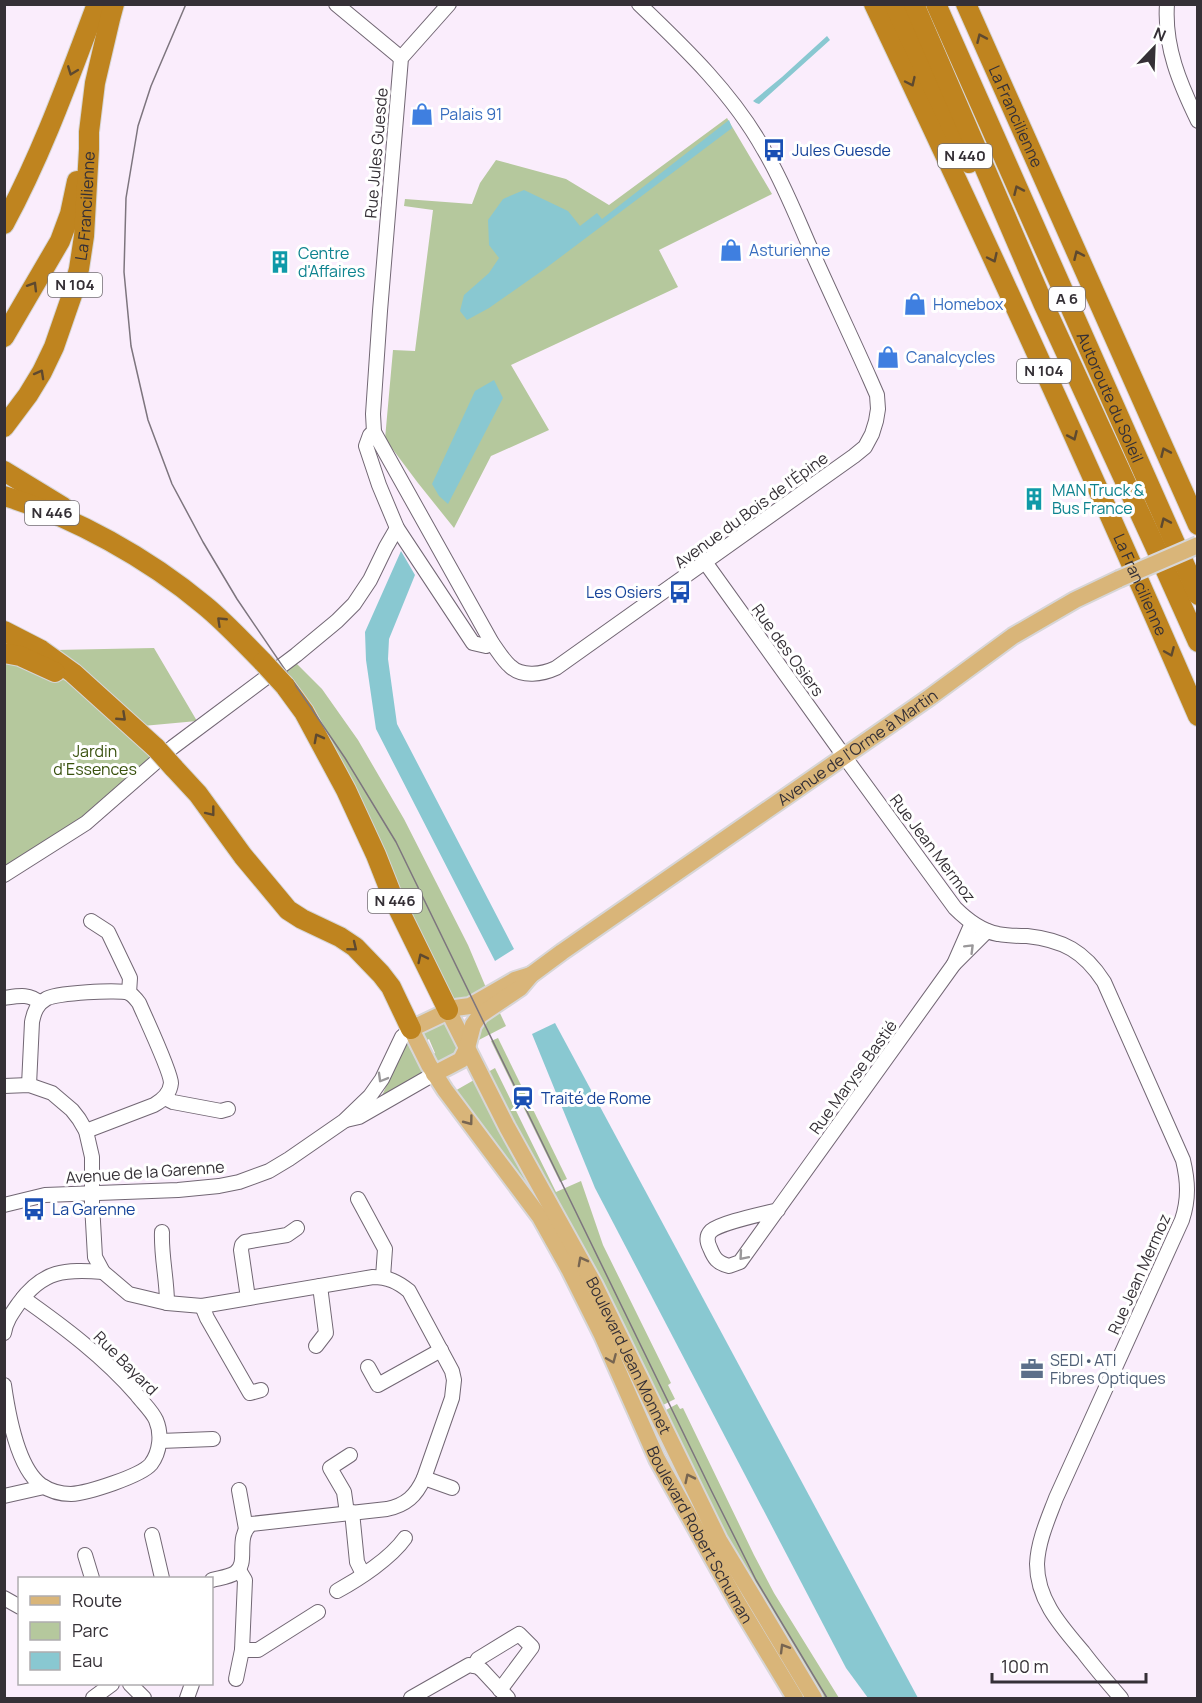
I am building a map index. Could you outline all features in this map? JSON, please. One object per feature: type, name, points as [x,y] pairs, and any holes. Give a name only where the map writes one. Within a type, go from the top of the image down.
[{"type":"highway","points":[[4,224],[34,163],[97,4]]},
{"type":"highway","name":"La Francilienne","points":[[7,425],[42,372],[54,347],[79,269],[84,236],[89,132],[95,83],[114,4]]},
{"type":"highway","name":"La Francilienne","points":[[874,4],[1016,307],[1197,716]]},
{"type":"highway","name":"N 440","points":[[894,4],[1020,271],[1043,303]]},
{"type":"highway","name":"Autoroute du Soleil","points":[[914,4],[1043,303],[1197,642]]},
{"type":"highway","name":"Autoroute du Soleil","points":[[936,4],[1197,595]]},
{"type":"highway","name":"La Francilienne","points":[[969,7],[1197,525]]},
{"type":"highway","points":[[4,337],[60,241],[70,214],[81,148],[89,132]]},
{"type":"highway","points":[[4,471],[86,520],[97,534]]},
{"type":"highway","name":"N 446","points":[[4,496],[60,516],[97,534],[166,576],[205,605],[285,686],[304,712],[346,790],[393,898],[448,1010]]},
{"type":"highway","points":[[4,631],[41,650],[73,673],[156,748],[198,794],[243,856],[288,910],[340,937],[368,960],[391,987],[411,1029]]},
{"type":"highway","points":[[4,653],[20,656],[87,687]]},
{"type":"main road","name":"Avenue de l'Orme à Martin","points":[[467,1048],[473,1025],[478,1017],[520,988],[531,975],[930,697],[1013,636],[1075,600],[1197,545]]},
{"type":"main road","name":"Avenue de l'Orme à Martin","points":[[411,1029],[448,1010],[470,1006],[515,980],[531,975]]},
{"type":"main road","name":"Boulevard Jean Monnet","points":[[448,1010],[518,1146],[594,1284],[719,1540],[814,1698]]},
{"type":"main road","name":"Boulevard Robert Schuman","points":[[411,1029],[434,1074],[540,1217],[602,1335],[657,1459],[737,1602],[795,1698]]},
{"type":"main road","points":[[434,1074],[461,1060],[467,1048]]},
{"type":"street","points":[[336,4],[401,58],[449,4]]},
{"type":"street","name":"Avenue du Bois de l'Épine","points":[[409,494],[492,643],[512,668],[534,675],[556,668],[634,615],[865,447],[872,434],[878,409],[877,395],[764,149],[739,112],[711,77],[639,4]]},
{"type":"street","points":[[1167,4],[1167,35],[1174,67],[1197,121]]},
{"type":"street","name":"Rue Jules Guesde","points":[[401,58],[373,414],[374,432],[409,494]]},
{"type":"street","points":[[374,432],[370,435],[366,446],[397,528],[473,643],[486,646],[492,643]]},
{"type":"street","points":[[4,875],[86,823],[173,747],[296,655],[337,621],[354,604],[370,580],[397,528]]},
{"type":"street","name":"Rue des Osiers","points":[[705,562],[844,756]]},
{"type":"street","name":"Rue Jean Mermoz","points":[[844,756],[943,894],[972,923],[998,934],[1060,943],[1073,949],[1096,969],[1104,982],[1183,1160],[1187,1179],[1186,1208],[1178,1232],[1056,1498],[1039,1546],[1037,1563],[1038,1581],[1047,1604],[1060,1625],[1121,1698]]},
{"type":"street","points":[[90,921],[108,932],[130,978],[129,993]]},
{"type":"street","name":"Rue Maryse Bastié","points":[[954,964],[972,923]]},
{"type":"street","name":"Rue Maryse Bastié","points":[[778,1210],[719,1227],[710,1232],[707,1243],[715,1260],[729,1266],[740,1262],[778,1210],[954,964],[987,931]]},
{"type":"street","points":[[29,1085],[33,1014],[40,1003],[51,996],[115,991],[129,993],[139,1003],[171,1078],[171,1086],[165,1098],[154,1105],[86,1131]]},
{"type":"street","points":[[4,998],[27,996],[34,997],[40,1003]]},
{"type":"street","points":[[344,1121],[370,1096],[382,1080],[402,1037],[411,1029]]},
{"type":"street","points":[[344,1121],[359,1117],[434,1074]]},
{"type":"street","points":[[4,1086],[29,1085],[52,1093],[72,1110],[86,1131],[92,1157],[94,1253],[103,1272],[129,1294],[167,1304],[202,1306],[373,1277],[383,1277],[409,1291],[452,1371],[453,1389],[420,1489],[406,1503],[387,1509],[259,1522],[246,1528]]},
{"type":"street","points":[[165,1098],[173,1102],[221,1111],[228,1109]]},
{"type":"street","name":"Avenue de la Garenne","points":[[4,1205],[45,1196],[192,1189],[239,1182],[269,1171],[289,1160],[344,1121]]},
{"type":"street","points":[[358,1199],[385,1249],[383,1277]]},
{"type":"street","points":[[248,1298],[242,1245],[246,1242],[287,1235],[297,1228]]},
{"type":"street","points":[[162,1232],[167,1304]]},
{"type":"street","points":[[76,1270],[94,1253]]},
{"type":"street","points":[[4,1333],[10,1316],[23,1298],[30,1289],[46,1277],[76,1270],[103,1272]]},
{"type":"street","points":[[316,1346],[326,1333],[320,1286]]},
{"type":"street","name":"Rue Bayard","points":[[23,1298],[69,1330],[124,1381],[156,1421],[160,1441]]},
{"type":"street","points":[[202,1306],[250,1393],[261,1390]]},
{"type":"street","points":[[368,1367],[378,1385],[441,1350]]},
{"type":"street","points":[[4,1384],[14,1431],[26,1468],[39,1484],[58,1492],[81,1493],[146,1469],[157,1454],[160,1441],[213,1439]]},
{"type":"street","points":[[350,1455],[330,1468],[344,1492],[357,1562],[363,1574]]},
{"type":"street","points":[[9,1495],[26,1468]]},
{"type":"street","points":[[424,1478],[452,1488]]},
{"type":"street","points":[[9,1495],[44,1487]]},
{"type":"street","points":[[236,1679],[242,1650],[244,1580],[239,1570],[246,1528],[240,1490]]},
{"type":"street","points":[[152,1535],[162,1577]]},
{"type":"street","points":[[337,1591],[397,1549],[405,1538]]},
{"type":"street","points":[[85,1555],[92,1577]]},
{"type":"street","points":[[213,1580],[239,1570]]},
{"type":"street","points":[[4,1598],[18,1606]]},
{"type":"street","points":[[242,1650],[258,1650],[318,1612]]},
{"type":"street","points":[[411,1698],[465,1667],[474,1666],[482,1670],[504,1694],[532,1647],[519,1634],[478,1659],[474,1666]]},
{"type":"street","points":[[93,1698],[109,1685]]},
{"type":"street","points":[[132,1685],[144,1698]]},
{"type":"green space","points":[[727,118],[772,194],[659,250],[678,287],[511,365],[549,430],[491,456],[454,528],[385,439],[393,350],[415,351],[433,210],[404,206],[405,199],[472,204],[480,183],[496,160],[566,179],[609,205]]},
{"type":"green space","name":"Jardin d'Essences","points":[[154,648],[197,721],[121,728],[156,762],[5,878],[5,651]]},
{"type":"green space","points":[[295,662],[322,689],[358,740],[404,819],[468,945],[487,990],[473,998],[460,1002],[450,998],[281,674]]},
{"type":"green space","points":[[498,1009],[506,1026],[473,1043],[477,1026]]},
{"type":"green space","points":[[443,1022],[447,1025],[458,1049],[457,1053],[440,1062],[432,1055],[435,1053],[429,1039],[425,1041],[423,1032]]},
{"type":"green space","points":[[498,1038],[567,1179],[560,1182],[491,1041]]},
{"type":"green space","points":[[406,1041],[423,1073],[381,1098]]},
{"type":"green space","points":[[495,1068],[556,1192],[581,1181],[603,1245],[671,1383],[668,1385],[675,1399],[663,1405],[647,1371],[642,1372],[488,1072]]},
{"type":"green space","points":[[474,1080],[654,1418],[645,1422],[606,1332],[453,1092]]},
{"type":"green space","points":[[677,1404],[680,1409],[683,1408],[774,1593],[839,1698],[820,1698],[748,1579],[666,1419],[670,1417],[666,1410]]},
{"type":"water","points":[[827,36],[830,40],[759,104],[753,101],[782,77]]},
{"type":"water","points":[[729,120],[732,128],[546,268],[489,308],[467,320],[460,311],[464,295],[489,273],[499,258],[489,245],[488,220],[503,199],[524,190],[568,211],[580,226],[597,213],[602,219]]},
{"type":"water","points":[[494,380],[503,398],[448,504],[439,496],[432,484],[475,391]]},
{"type":"water","points":[[401,551],[415,575],[389,639],[388,659],[397,724],[514,949],[495,961],[376,729],[366,660],[365,632]]},
{"type":"water","points":[[555,1023],[918,1698],[868,1698],[846,1668],[595,1188],[532,1034]]},
{"type":"tram line","points":[[186,4],[151,86],[138,126],[126,198],[124,272],[131,346],[148,420],[172,484],[237,599],[345,758],[396,842],[756,1580],[827,1698]]},
{"type":"place","name":"Palais 91","points":[[422,114]]},
{"type":"place","name":"Jules Guesde","points":[[774,150]]},
{"type":"place","name":"Asturienne","points":[[731,250]]},
{"type":"place","name":"Centre d'Affaires","points":[[280,262]]},
{"type":"place","name":"Homebox","points":[[915,304]]},
{"type":"place","name":"Canalcycles","points":[[888,357]]},
{"type":"place","name":"MAN Truck & Bus France","points":[[1034,499]]},
{"type":"place","name":"Les Osiers","points":[[680,592]]},
{"type":"place","name":"Traité de Rome","points":[[523,1098]]},
{"type":"place","name":"La Garenne","points":[[34,1209]]},
{"type":"place","name":"SEDI•ATI Fibres Optiques","points":[[1032,1369]]}]
